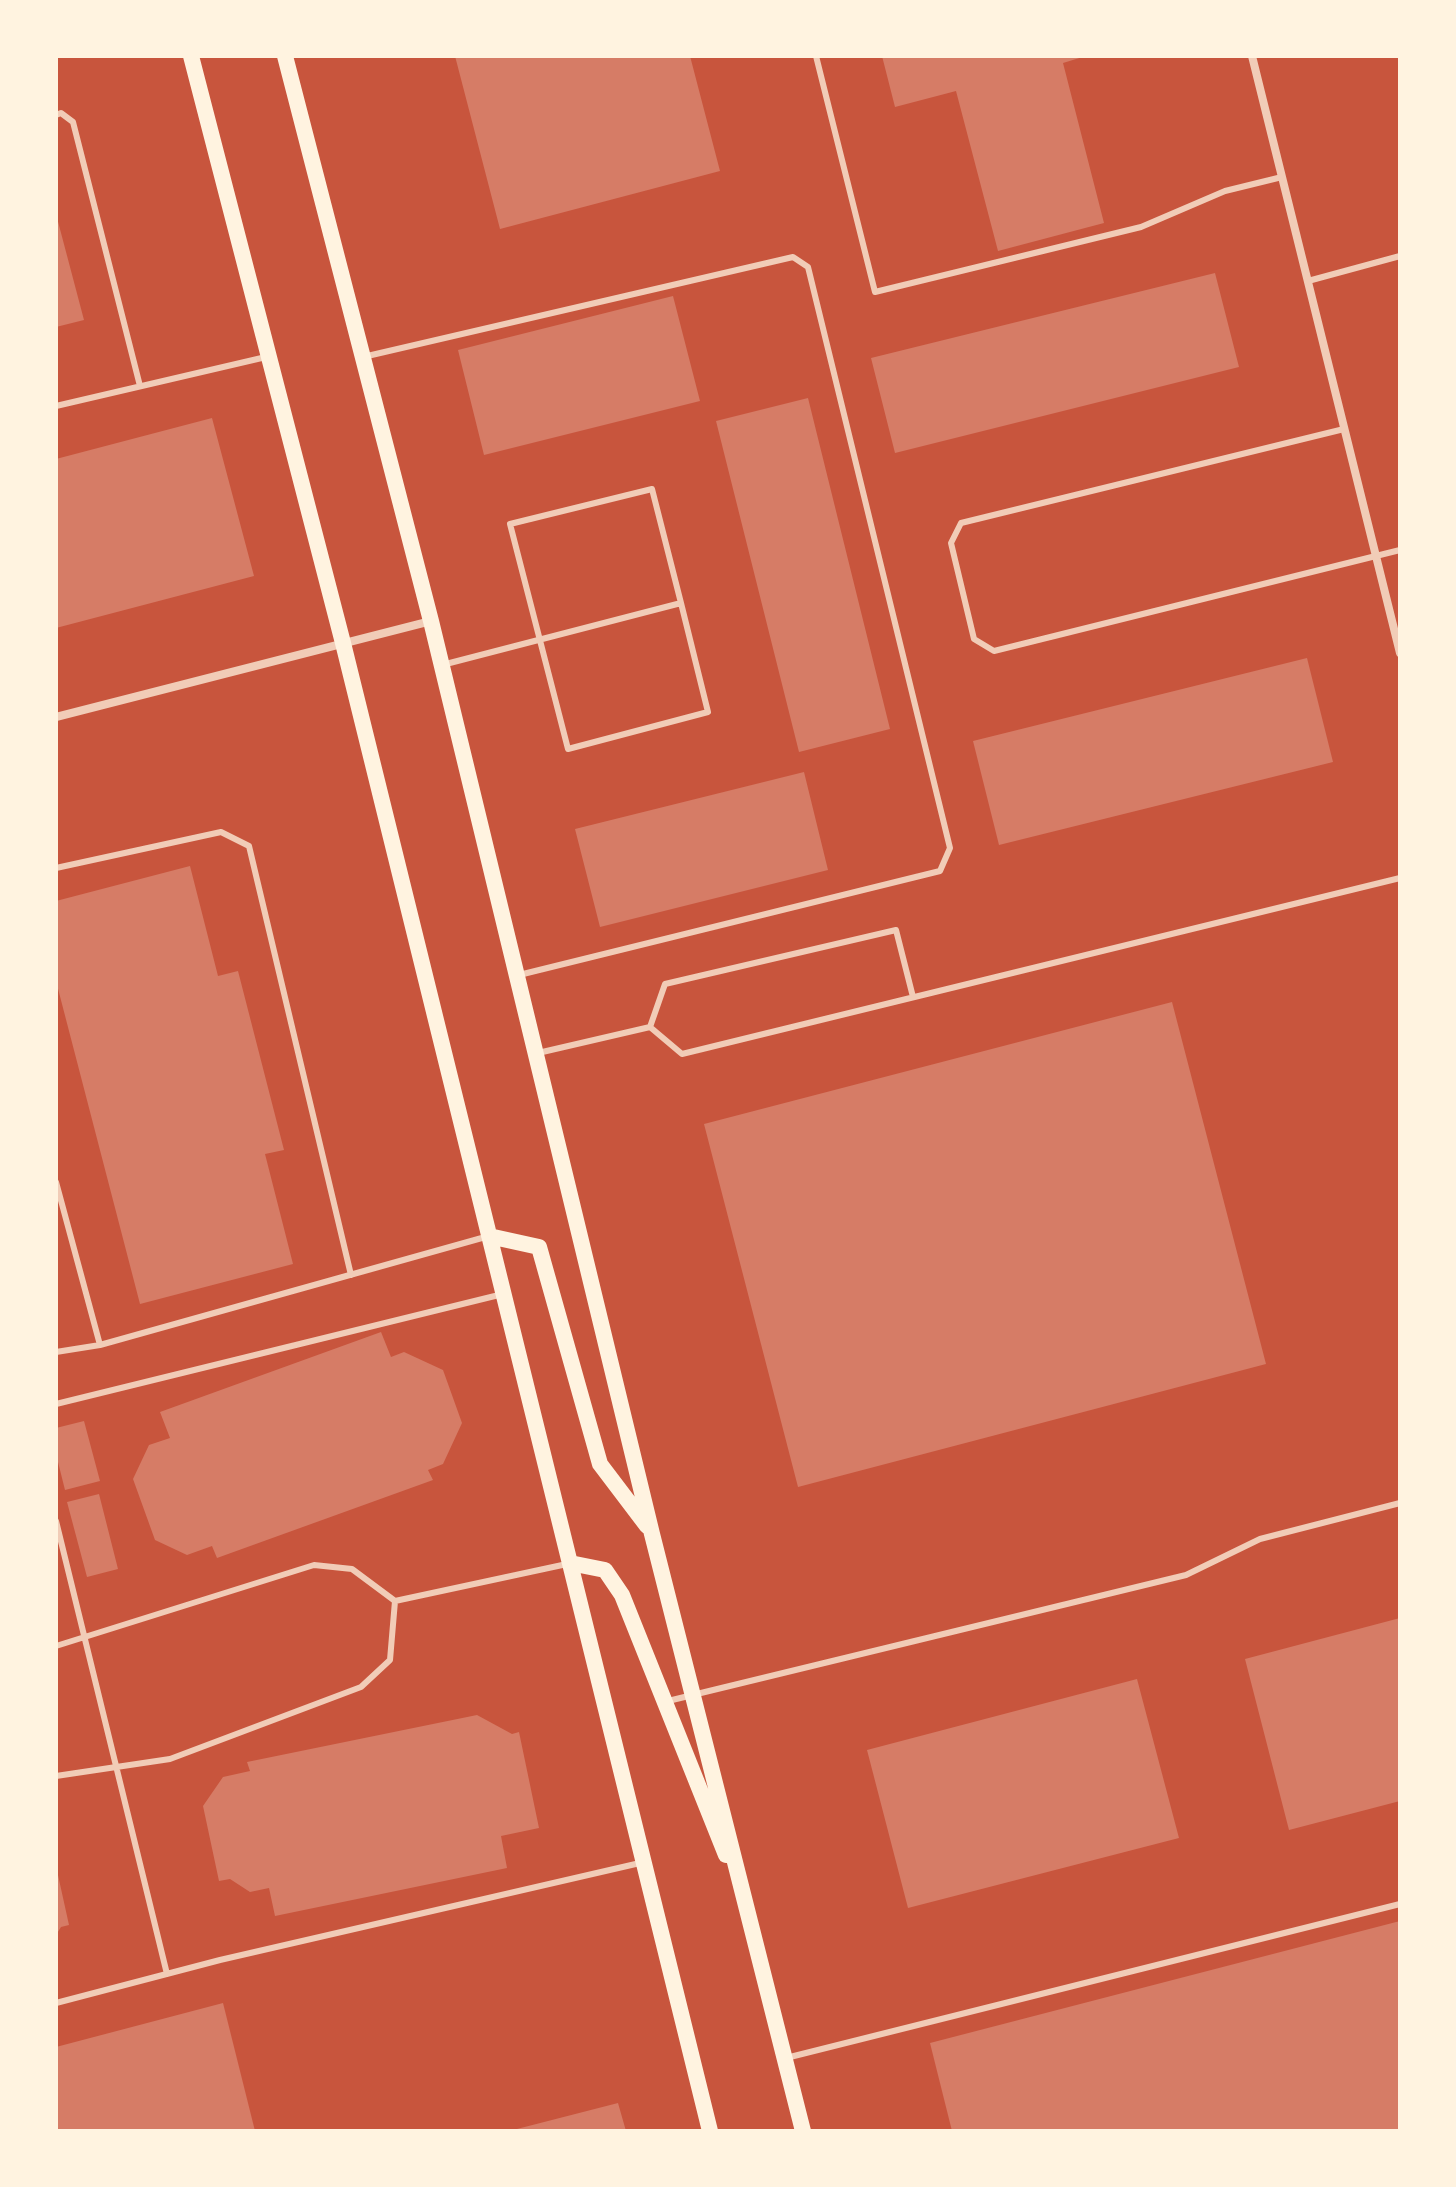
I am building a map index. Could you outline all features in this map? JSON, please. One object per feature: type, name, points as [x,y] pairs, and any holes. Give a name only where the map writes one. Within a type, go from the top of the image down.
[{"type":"main road","points":[[191,56],[343,643],[710,2131]]},
{"type":"main road","points":[[285,56],[442,665],[652,1534],[803,2131]]},
{"type":"main road","points":[[489,1236],[539,1247],[600,1464],[652,1534]]},
{"type":"main road","points":[[570,1563],[605,1570],[622,1595],[751,1916]]},
{"type":"street","points":[[1252,56],[1400,653]]},
{"type":"street","points":[[56,717],[431,621]]},
{"type":"lane","points":[[816,56],[875,292],[1141,227],[1225,191],[1282,177]]},
{"type":"lane","points":[[56,115],[61,113],[73,122],[140,386]]},
{"type":"lane","points":[[1308,281],[1400,256]]},
{"type":"lane","points":[[363,357],[793,257],[808,267],[812,282],[950,848],[940,871],[517,975]]},
{"type":"lane","points":[[56,406],[269,356]]},
{"type":"lane","points":[[1344,429],[961,523],[951,543],[974,639],[994,651],[1400,550]]},
{"type":"lane","points":[[652,489],[681,603],[708,712],[568,749],[510,524],[652,489]]},
{"type":"lane","points":[[442,665],[681,603]]},
{"type":"lane","points":[[56,868],[221,832],[249,846],[351,1275]]},
{"type":"lane","points":[[650,1027],[682,1054],[1400,878]]},
{"type":"lane","points":[[650,1027],[665,984],[896,930],[913,997]]},
{"type":"lane","points":[[536,1054],[650,1027]]},
{"type":"lane","points":[[56,1182],[100,1345]]},
{"type":"lane","points":[[56,1352],[100,1345],[489,1236]]},
{"type":"lane","points":[[56,1404],[504,1294]]},
{"type":"lane","points":[[664,1702],[1186,1575],[1260,1539],[1400,1503]]},
{"type":"lane","points":[[56,1521],[119,1767],[167,1974]]},
{"type":"lane","points":[[56,1646],[314,1565],[352,1569],[395,1601],[570,1563]]},
{"type":"lane","points":[[56,1776],[170,1759],[361,1687],[390,1660],[395,1601]]},
{"type":"lane","points":[[56,2003],[167,1974],[644,1863]]},
{"type":"lane","points":[[786,2058],[1400,1904]]},
{"type":"building","points":[[455,56],[690,56],[720,171],[500,229]]},
{"type":"building","points":[[882,56],[1086,56],[1063,63],[1104,223],[998,251],[956,91],[895,107]]},
{"type":"building","points":[[56,214],[84,320],[56,327]]},
{"type":"building","points":[[1215,273],[1239,367],[895,453],[871,358]]},
{"type":"building","points":[[673,296],[700,401],[484,455],[458,350]]},
{"type":"building","points":[[808,398],[890,729],[799,752],[716,421]]},
{"type":"building","points":[[212,418],[254,576],[56,628],[56,459]]},
{"type":"building","points":[[1307,658],[1333,762],[999,845],[973,741]]},
{"type":"building","points":[[804,772],[828,870],[600,927],[575,829]]},
{"type":"building","points":[[190,866],[218,976],[238,971],[284,1150],[265,1154],[293,1264],[140,1304],[56,981],[56,901]]},
{"type":"building","points":[[1172,1002],[1266,1364],[798,1487],[704,1124]]},
{"type":"building","points":[[381,1332],[391,1357],[404,1352],[443,1370],[462,1423],[443,1464],[428,1470],[433,1480],[217,1558],[212,1546],[187,1555],[155,1540],[133,1479],[149,1445],[170,1438],[160,1412]]},
{"type":"building","points":[[84,1421],[100,1481],[65,1490],[56,1454],[56,1428]]},
{"type":"building","points":[[99,1494],[118,1569],[87,1577],[67,1502]]},
{"type":"building","points":[[1400,1618],[1400,1801],[1289,1830],[1245,1659]]},
{"type":"building","points":[[1137,1679],[1179,1838],[908,1908],[867,1750]]},
{"type":"building","points":[[477,1715],[512,1734],[519,1732],[539,1828],[501,1836],[507,1868],[275,1916],[269,1888],[250,1892],[230,1879],[219,1881],[203,1806],[223,1777],[250,1771],[247,1762]]},
{"type":"building","points":[[56,1866],[69,1925],[61,1927],[56,1935]]},
{"type":"building","points":[[1400,1921],[1400,2131],[952,2131],[930,2043]]},
{"type":"building","points":[[223,2003],[255,2131],[56,2131],[56,2047]]},
{"type":"building","points":[[618,2103],[626,2131],[513,2131],[513,2130]]}]
